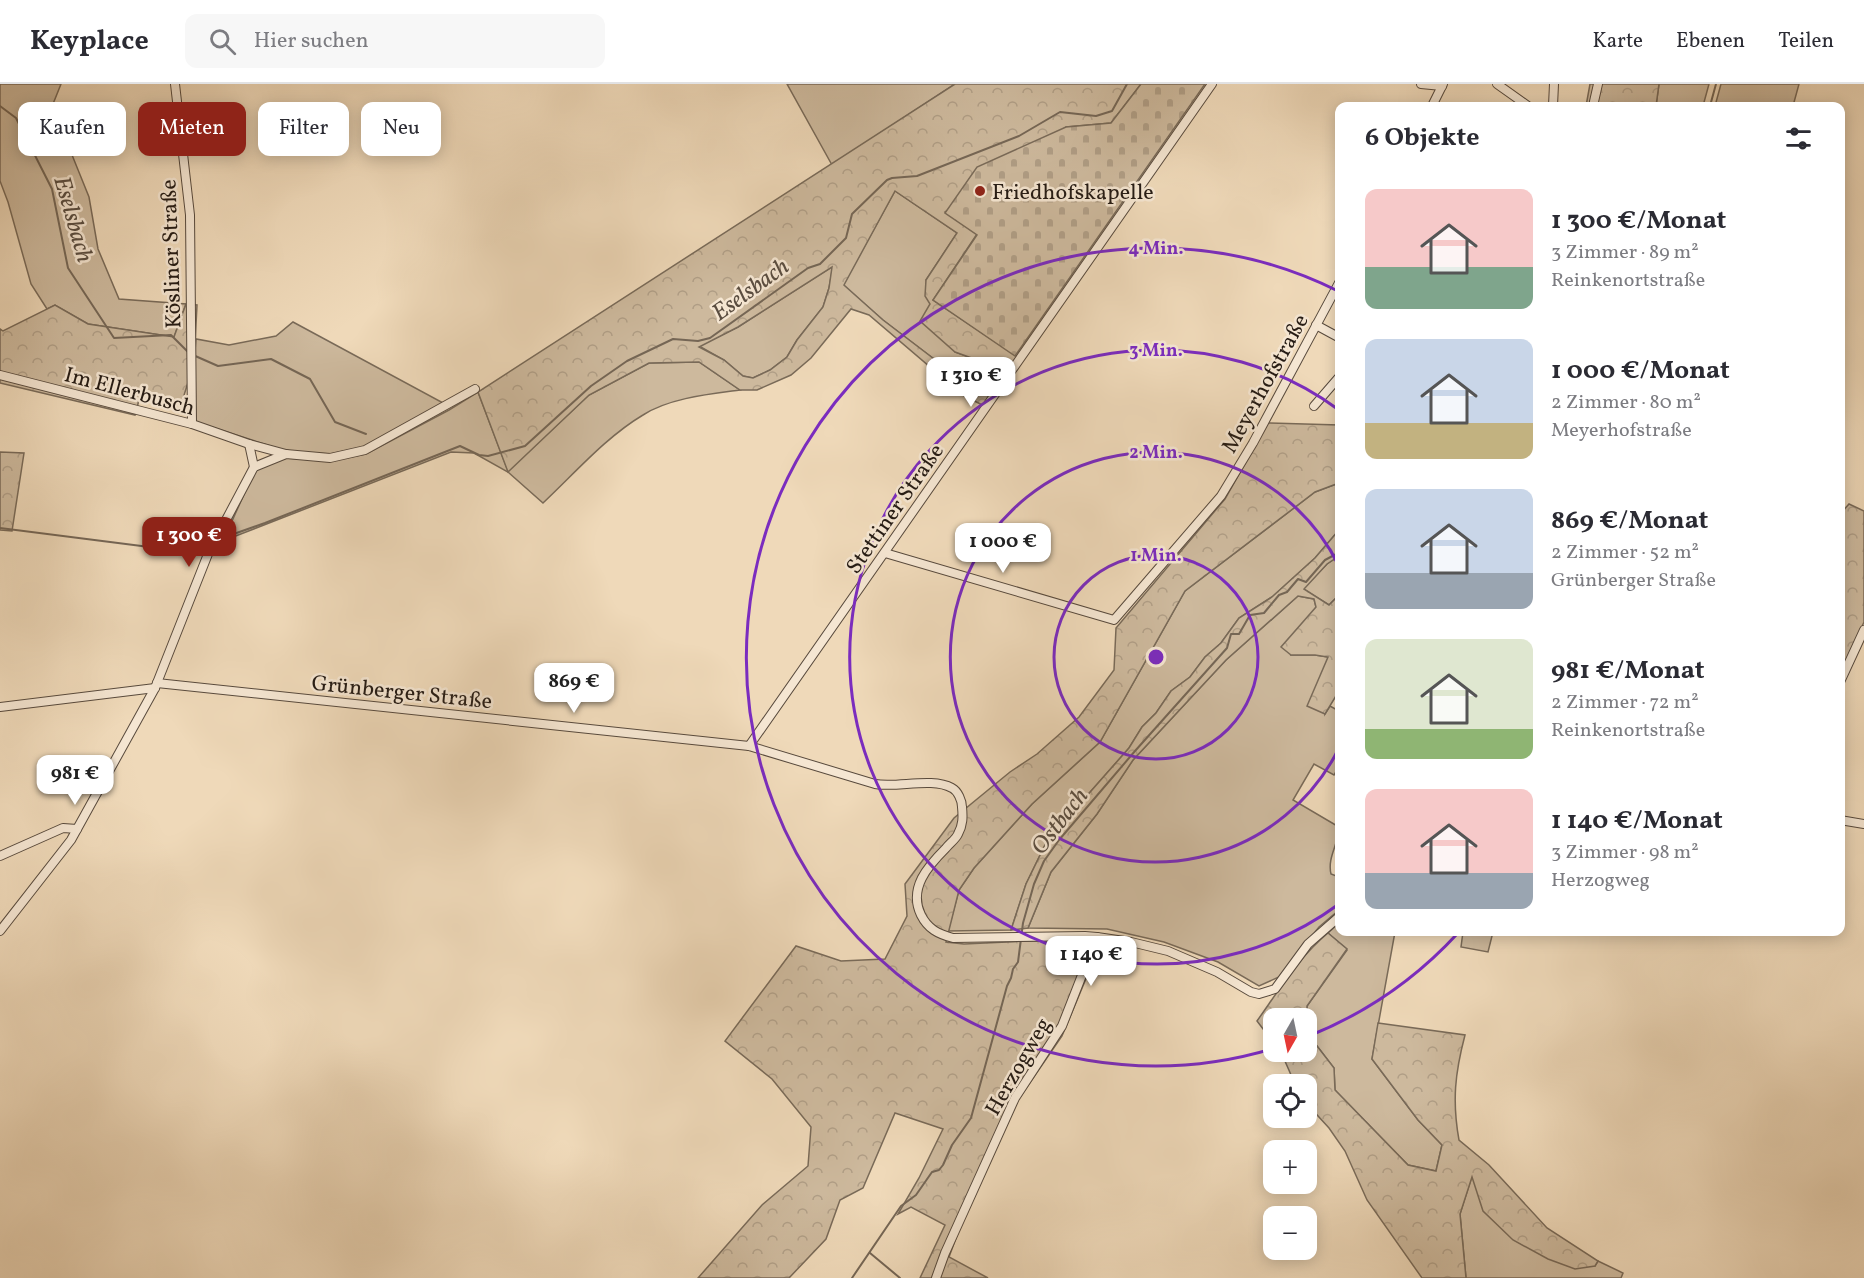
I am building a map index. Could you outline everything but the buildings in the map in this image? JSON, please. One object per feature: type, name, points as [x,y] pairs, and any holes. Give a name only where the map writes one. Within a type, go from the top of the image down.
[{"type":"street","name":"Kösliner Straße","points":[[175,84],[190,215],[192,424]]},
{"type":"street","name":"Stettiner Straße","points":[[749,746],[1212,84]]},
{"type":"street","points":[[1421,84],[1443,85],[1434,102]]},
{"type":"street","points":[[1497,84],[1514,102]]},
{"type":"street","points":[[1553,102],[1554,84]]},
{"type":"street","points":[[1594,102],[1598,84]]},
{"type":"street","name":"Meyerhofstraße","points":[[885,553],[1114,620],[1221,496],[1253,443],[1335,290]]},
{"type":"street","points":[[1316,325],[1335,335]]},
{"type":"street","name":"Im Ellerbusch","points":[[0,375],[192,424],[285,454],[330,458],[365,450],[475,389]]},
{"type":"street","points":[[1314,406],[1335,382]]},
{"type":"street","points":[[249,444],[254,467]]},
{"type":"street","points":[[0,931],[71,840],[156,685],[208,554],[254,467],[285,454]]},
{"type":"street","points":[[1845,670],[1864,630]]},
{"type":"street","name":"Grünberger Straße","points":[[0,707],[156,685],[749,746],[875,784],[888,786],[944,784],[955,789],[962,803],[963,820],[958,835],[928,866],[918,884],[919,911],[925,923],[938,934],[953,938],[1097,937]]},
{"type":"street","points":[[1845,821],[1864,824]]},
{"type":"street","points":[[0,856],[63,828],[77,829]]},
{"type":"street","points":[[1097,937],[1168,951],[1217,972],[1251,992],[1259,994],[1275,989],[1308,944],[1335,920]]},
{"type":"street","name":"Herzogweg","points":[[936,1278],[945,1252],[1015,1098],[1062,1026],[1097,937]]},
{"type":"green space","points":[[0,84],[61,84],[54,102],[18,102],[18,156],[72,156],[89,197],[98,249],[119,299],[186,304],[174,337],[88,324],[55,305],[47,309],[31,284],[0,181]]},
{"type":"green space","points":[[787,84],[955,84],[832,165]]},
{"type":"green space","points":[[955,84],[1141,84],[1111,123],[1066,127],[945,212],[977,234],[933,300],[1021,359],[988,408],[963,395],[869,315],[851,309],[811,358],[791,375],[757,390],[740,390],[699,362],[649,363],[589,395],[508,472],[478,392]],"holes":[[[895,191],[957,233],[926,280],[925,296],[930,304],[920,321],[955,352],[994,366],[976,391],[883,320],[844,285]],[[832,267],[823,307],[797,340],[787,357],[770,370],[753,378],[743,376],[724,360],[699,347],[738,327]]]},
{"type":"green space","points":[[1141,84],[1205,84],[1015,356],[933,300],[977,235],[945,213],[977,167],[1066,127],[1111,123]]},
{"type":"green space","points":[[1590,84],[1659,84],[1657,102],[1587,102]]},
{"type":"green space","points":[[1659,84],[1709,84],[1704,102],[1657,102]]},
{"type":"green space","points":[[1721,84],[1799,84],[1794,102],[1716,102]]},
{"type":"green space","points":[[895,191],[957,233],[926,280],[930,304],[955,352],[994,366],[976,391],[883,320],[843,285]]},
{"type":"green space","points":[[833,266],[823,307],[797,340],[787,357],[770,370],[753,378],[743,376],[724,360],[699,346],[738,327]]},
{"type":"green space","points":[[186,304],[197,305],[194,363],[181,405],[139,400],[135,415],[0,383],[0,329],[3,331],[55,305],[88,324],[174,337]]},
{"type":"green space","points":[[293,322],[445,404],[364,447],[330,454],[286,451],[196,422],[194,363],[196,339],[229,345],[276,336]]},
{"type":"green space","points":[[699,362],[740,390],[703,395],[653,409],[616,434],[543,503],[508,472],[474,453],[451,452],[223,541],[255,470],[286,458],[330,461],[366,454],[478,392],[508,471],[589,395],[649,363]]},
{"type":"green space","points":[[1268,423],[1335,425],[1335,484],[1315,492],[1185,591],[1100,742],[1032,804],[974,868],[959,890],[946,942],[964,944],[1088,941],[1098,950],[1062,1036],[1018,1100],[949,1257],[988,1278],[920,1278],[945,1225],[911,1207],[898,1214],[943,1129],[895,1113],[863,1188],[840,1200],[826,1239],[789,1278],[698,1278],[762,1205],[808,1166],[811,1127],[772,1079],[725,1041],[796,946],[841,961],[885,959],[907,916],[905,884],[954,818],[1010,772],[1037,754],[1079,717],[1114,670],[1116,628],[1225,499]]},
{"type":"green space","points":[[0,452],[24,453],[12,531],[0,530]]},
{"type":"green space","points":[[1335,484],[1335,535],[1315,558],[1272,597],[1239,618],[1221,643],[1205,657],[1190,677],[1171,691],[1156,713],[1142,727],[1129,748],[1047,841],[1026,884],[1011,930],[948,931],[959,890],[974,868],[1032,804],[1100,742],[1185,591],[1315,492]]},
{"type":"green space","points":[[1849,504],[1864,511],[1864,622],[1845,665],[1845,508]]},
{"type":"green space","points":[[1335,535],[1335,559],[1304,589],[1329,605],[1335,599],[1335,698],[1325,714],[1307,706],[1328,657],[1291,655],[1281,647],[1316,607],[1314,599],[1298,596],[1226,660],[1133,760],[1097,814],[1051,872],[1028,928],[1011,930],[1026,884],[1047,841],[1129,748],[1142,727],[1156,713],[1171,691],[1190,677],[1205,657],[1221,643],[1239,618],[1272,597],[1315,558]]},
{"type":"green space","points":[[1335,559],[1335,599],[1329,605],[1303,589]]},
{"type":"green space","points":[[1298,596],[1314,599],[1316,607],[1291,655],[1328,657],[1325,714],[1330,706],[1335,709],[1335,773],[1334,775],[1314,764],[1293,800],[1335,825],[1335,846],[1330,868],[1331,874],[1335,876],[1335,913],[1319,927],[1279,977],[1259,986],[1218,962],[1164,942],[1107,929],[1028,928],[1051,872],[1097,814],[1133,760],[1226,660]]},
{"type":"green space","points":[[1335,927],[1335,936],[1394,936],[1372,1059],[1418,1120],[1442,1145],[1436,1171],[1408,1165],[1335,1090],[1334,1068],[1317,1046],[1317,1008],[1307,1008],[1307,1006],[1347,950],[1328,933]]},
{"type":"green space","points":[[1328,933],[1347,949],[1307,1008],[1266,1008],[1299,963]]},
{"type":"green space","points":[[1462,936],[1492,936],[1488,952],[1461,947]]},
{"type":"green space","points":[[1263,1012],[1263,1029],[1257,1021]]},
{"type":"green space","points":[[1378,1023],[1465,1035],[1456,1087],[1459,1140],[1489,1165],[1547,1228],[1598,1261],[1595,1266],[1575,1269],[1548,1259],[1513,1240],[1483,1211],[1472,1177],[1460,1214],[1466,1278],[1422,1278],[1367,1200],[1345,1151],[1317,1115],[1317,1074],[1291,1074],[1285,1062],[1317,1062],[1317,1046],[1334,1068],[1335,1090],[1408,1165],[1436,1171],[1442,1145],[1418,1120],[1372,1059]]},
{"type":"green space","points":[[1472,1176],[1595,1266],[1598,1261],[1623,1273],[1621,1278],[1466,1278],[1460,1214]]},
{"type":"waterway","name":"Eselsbach","points":[[228,536],[460,446],[479,455],[488,456],[525,446],[591,386],[627,361],[673,339],[698,341],[710,338],[808,268],[820,264],[846,238],[852,214],[887,180],[917,176],[1019,136],[1060,112],[1096,116],[1112,111],[1127,84]]},
{"type":"waterway","name":"Ostbach","points":[[1711,102],[1716,84]]},
{"type":"waterway","name":"Eselsbach","points":[[0,106],[16,118],[52,189],[68,268],[114,338],[171,335],[188,352]]},
{"type":"waterway","name":"Eselsbach","points":[[193,355],[218,366],[271,359],[310,379],[335,422],[366,434]]},
{"type":"waterway","name":"Eselsbach","points":[[0,528],[173,550],[206,539]]},
{"type":"waterway","name":"Ostbach","points":[[852,1278],[901,1206],[916,1195],[932,1172],[939,1170],[943,1165],[952,1145],[971,1118],[1007,986],[1018,962],[1023,923],[1034,884],[1044,861],[1059,840],[1135,751],[1227,648],[1231,634],[1239,634],[1250,615],[1264,613],[1279,595],[1287,592],[1298,579],[1306,582],[1325,560],[1335,555]]},
{"type":"waterway","points":[[870,1253],[900,1278]]},
{"type":"place","name":"Friedhofskapelle","points":[[980,191]]}]
